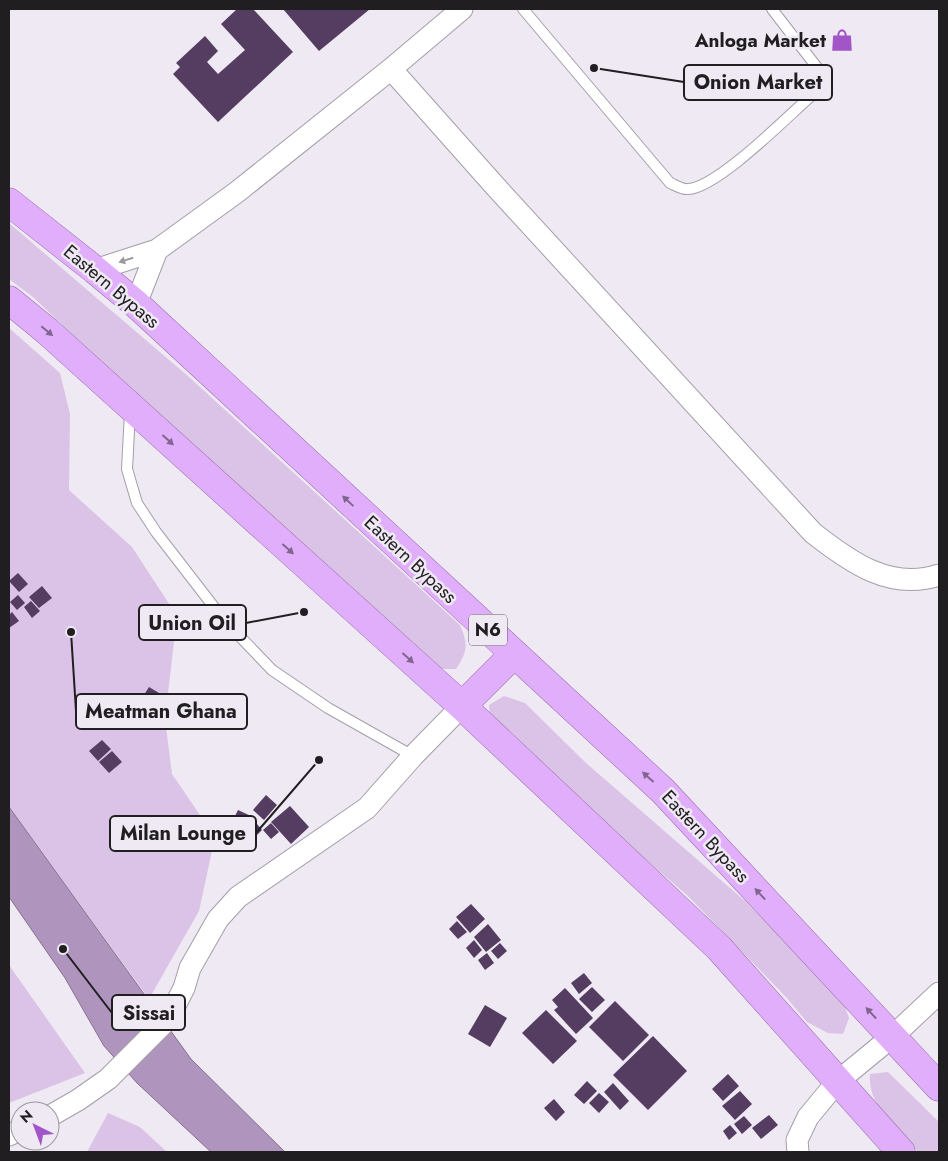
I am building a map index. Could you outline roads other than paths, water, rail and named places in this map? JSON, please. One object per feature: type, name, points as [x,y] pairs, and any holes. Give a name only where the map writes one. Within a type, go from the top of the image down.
[{"type":"highway","name":"Eastern Bypass","points":[[9,202],[136,304],[663,791],[939,1087]]},
{"type":"highway","points":[[9,300],[47,331],[462,706],[719,948],[901,1152]]},
{"type":"highway","points":[[462,706],[514,654]]},
{"type":"street","points":[[96,270],[157,250],[237,192],[392,69],[462,9]]},
{"type":"street","points":[[392,69],[495,186],[813,533],[843,556],[872,572],[900,580],[932,577],[939,574]]},
{"type":"street","points":[[136,304],[157,250]]},
{"type":"street","points":[[60,1110],[108,1079],[168,1019],[184,988],[190,968],[218,919],[228,906],[238,897],[367,808],[412,756],[462,706]]},
{"type":"street","points":[[798,1152],[797,1140],[808,1117],[837,1082],[893,1036],[939,993]]},
{"type":"lane","points":[[523,9],[670,183],[687,190],[705,185],[723,174],[811,96],[819,85],[822,77],[819,70],[772,9]]},
{"type":"lane","points":[[130,406],[127,469],[137,503],[156,532],[224,620],[272,670],[328,708],[412,756]]},
{"type":"place","name":"Anloga Market","points":[[842,40]]},
{"type":"place","name":"Onion Market","points":[[594,68]]},
{"type":"place","name":"Union Oil","points":[[304,612]]},
{"type":"place","name":"Meatman Ghana","points":[[71,632]]},
{"type":"place","name":"Milan Lounge","points":[[319,760]]},
{"type":"place","name":"Sissai","points":[[63,949]]}]
